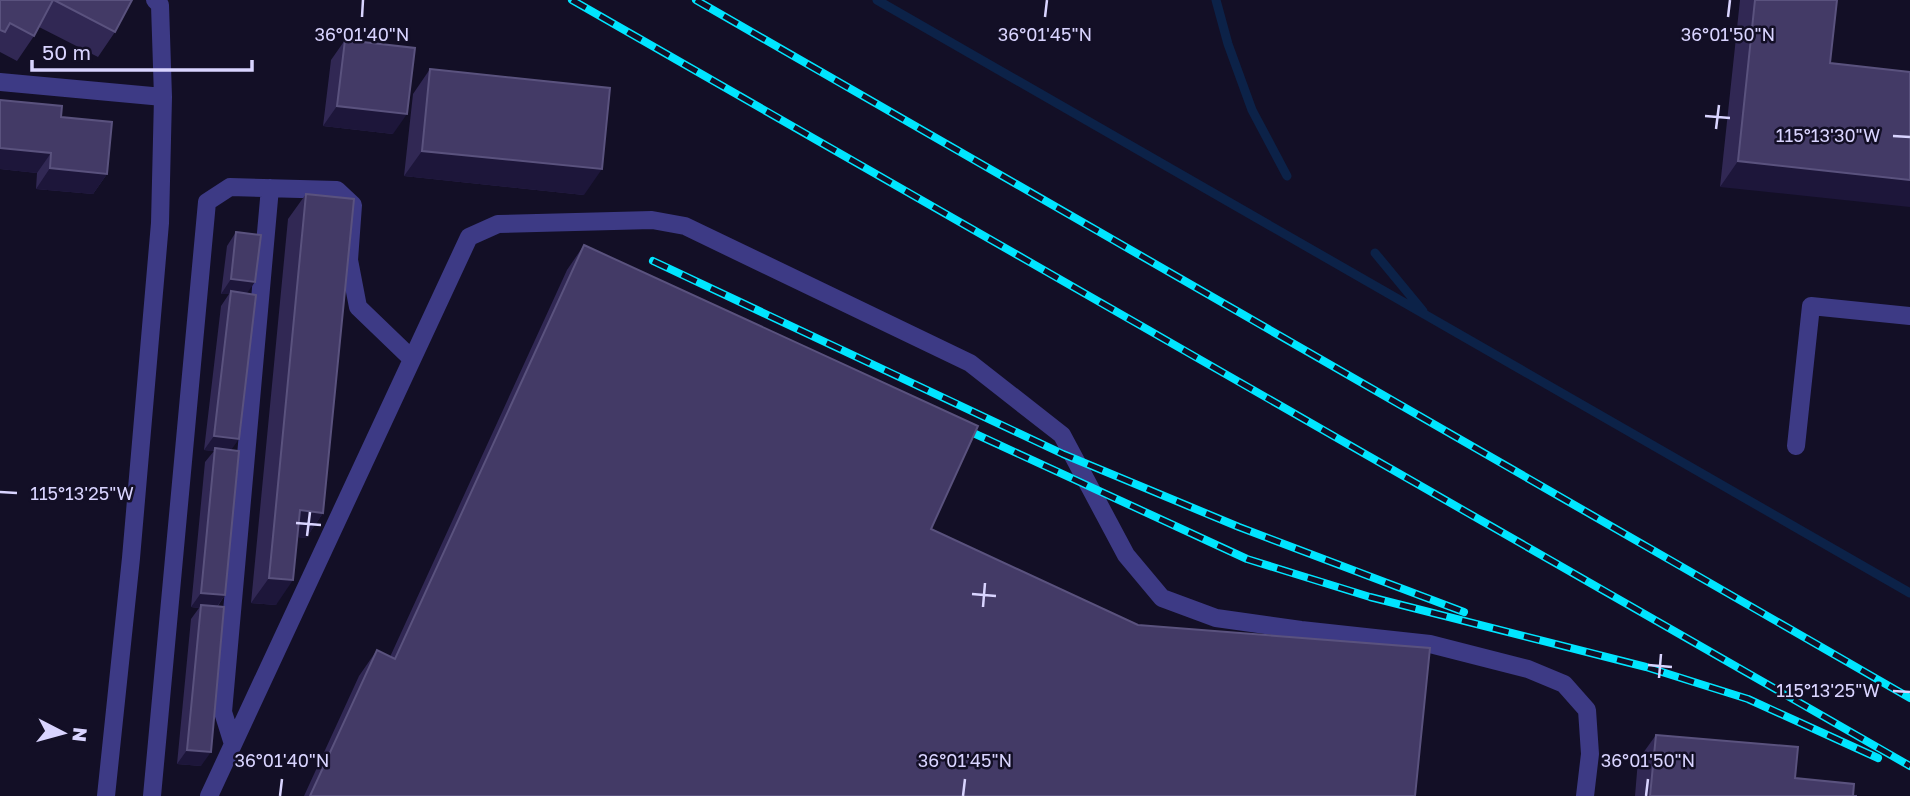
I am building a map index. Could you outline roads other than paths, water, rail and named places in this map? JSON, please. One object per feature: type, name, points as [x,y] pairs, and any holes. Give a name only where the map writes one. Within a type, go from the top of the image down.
[{"type":"lane","points":[[106,796],[131,558],[160,223],[163,97],[160,5],[155,0]]},
{"type":"lane","points":[[0,82],[163,97]]},
{"type":"lane","points":[[152,796],[207,202],[230,187],[337,190],[353,205],[349,260],[358,307],[412,359]]},
{"type":"lane","points":[[233,744],[223,712],[270,188]]},
{"type":"lane","points":[[209,796],[469,237],[498,224],[652,220],[685,226],[970,363],[1062,435],[1126,555],[1163,598],[1216,618],[1430,643],[1528,669],[1564,684],[1587,710],[1590,754],[1585,796]]},
{"type":"lane","points":[[1796,446],[1811,306],[1910,316]]},
{"type":"waterway","points":[[877,0],[1910,593]]},
{"type":"waterway","points":[[1216,0],[1228,44],[1252,110],[1287,176]]},
{"type":"waterway","points":[[1375,253],[1423,311]]},
{"type":"railway","points":[[572,0],[1910,766]]},
{"type":"railway","points":[[696,0],[1910,698]]},
{"type":"railway","points":[[653,261],[1063,454],[1239,527],[1464,612]]},
{"type":"railway","points":[[956,425],[1247,559],[1370,597],[1646,667],[1748,699],[1878,758]]}]
